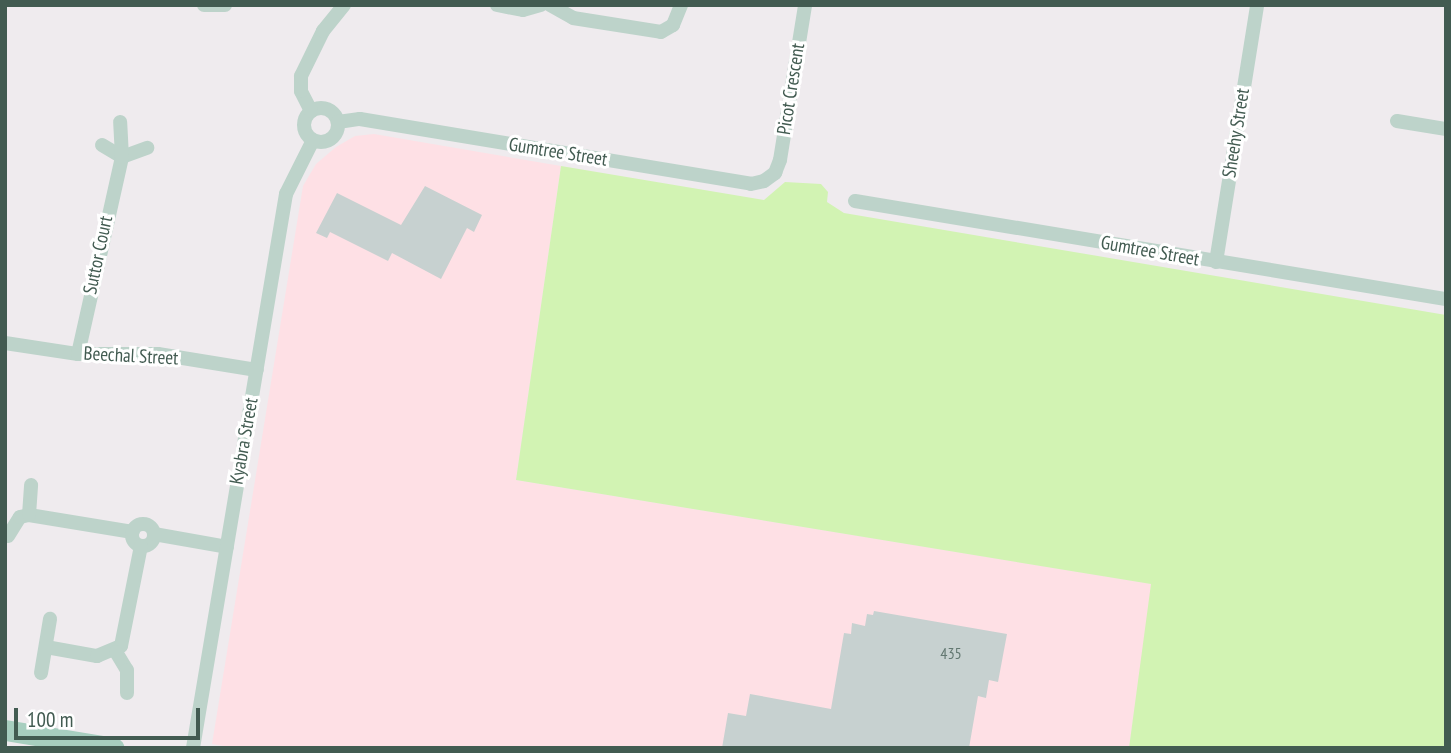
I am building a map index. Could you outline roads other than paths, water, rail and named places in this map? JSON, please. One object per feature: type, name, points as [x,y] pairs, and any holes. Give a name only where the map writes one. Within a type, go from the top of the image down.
[{"type":"main road","points":[[5,730],[114,748]]},
{"type":"street","points":[[204,5],[225,5]]},
{"type":"street","points":[[311,111],[301,91],[301,76],[323,31],[344,5]]},
{"type":"street","points":[[497,5],[523,10],[541,5]]},
{"type":"street","points":[[550,5],[573,18],[661,32],[673,25],[681,5]]},
{"type":"street","name":"Picot Crescent","points":[[775,173],[805,5]]},
{"type":"street","name":"Sheehy Street","points":[[1216,262],[1257,5]]},
{"type":"street","points":[[311,111],[326,108],[338,122]]},
{"type":"street","points":[[311,111],[304,125],[313,140]]},
{"type":"street","name":"Gumtree Street","points":[[338,122],[360,119],[751,184],[775,173]]},
{"type":"street","points":[[1397,121],[1446,130]]},
{"type":"street","name":"Suttor Court","points":[[78,354],[97,254],[122,157],[120,122]]},
{"type":"street","name":"Kyabra Street","points":[[193,748],[286,194],[313,140],[332,138],[338,122]]},
{"type":"street","points":[[102,145],[122,157],[147,148]]},
{"type":"street","name":"Gumtree Street","points":[[855,201],[1446,299]]},
{"type":"street","name":"Beechal Street","points":[[5,343],[78,354],[158,354],[257,370]]},
{"type":"street","points":[[29,515],[31,485]]},
{"type":"street","points":[[8,536],[20,517],[29,515],[133,532],[144,524],[154,534],[227,547]]},
{"type":"street","points":[[46,647],[97,656],[116,652],[125,640],[141,546],[133,532]]},
{"type":"street","points":[[141,546],[150,543],[154,534]]},
{"type":"street","points":[[41,673],[50,619]]},
{"type":"street","points":[[116,652],[127,670],[127,693]]}]
